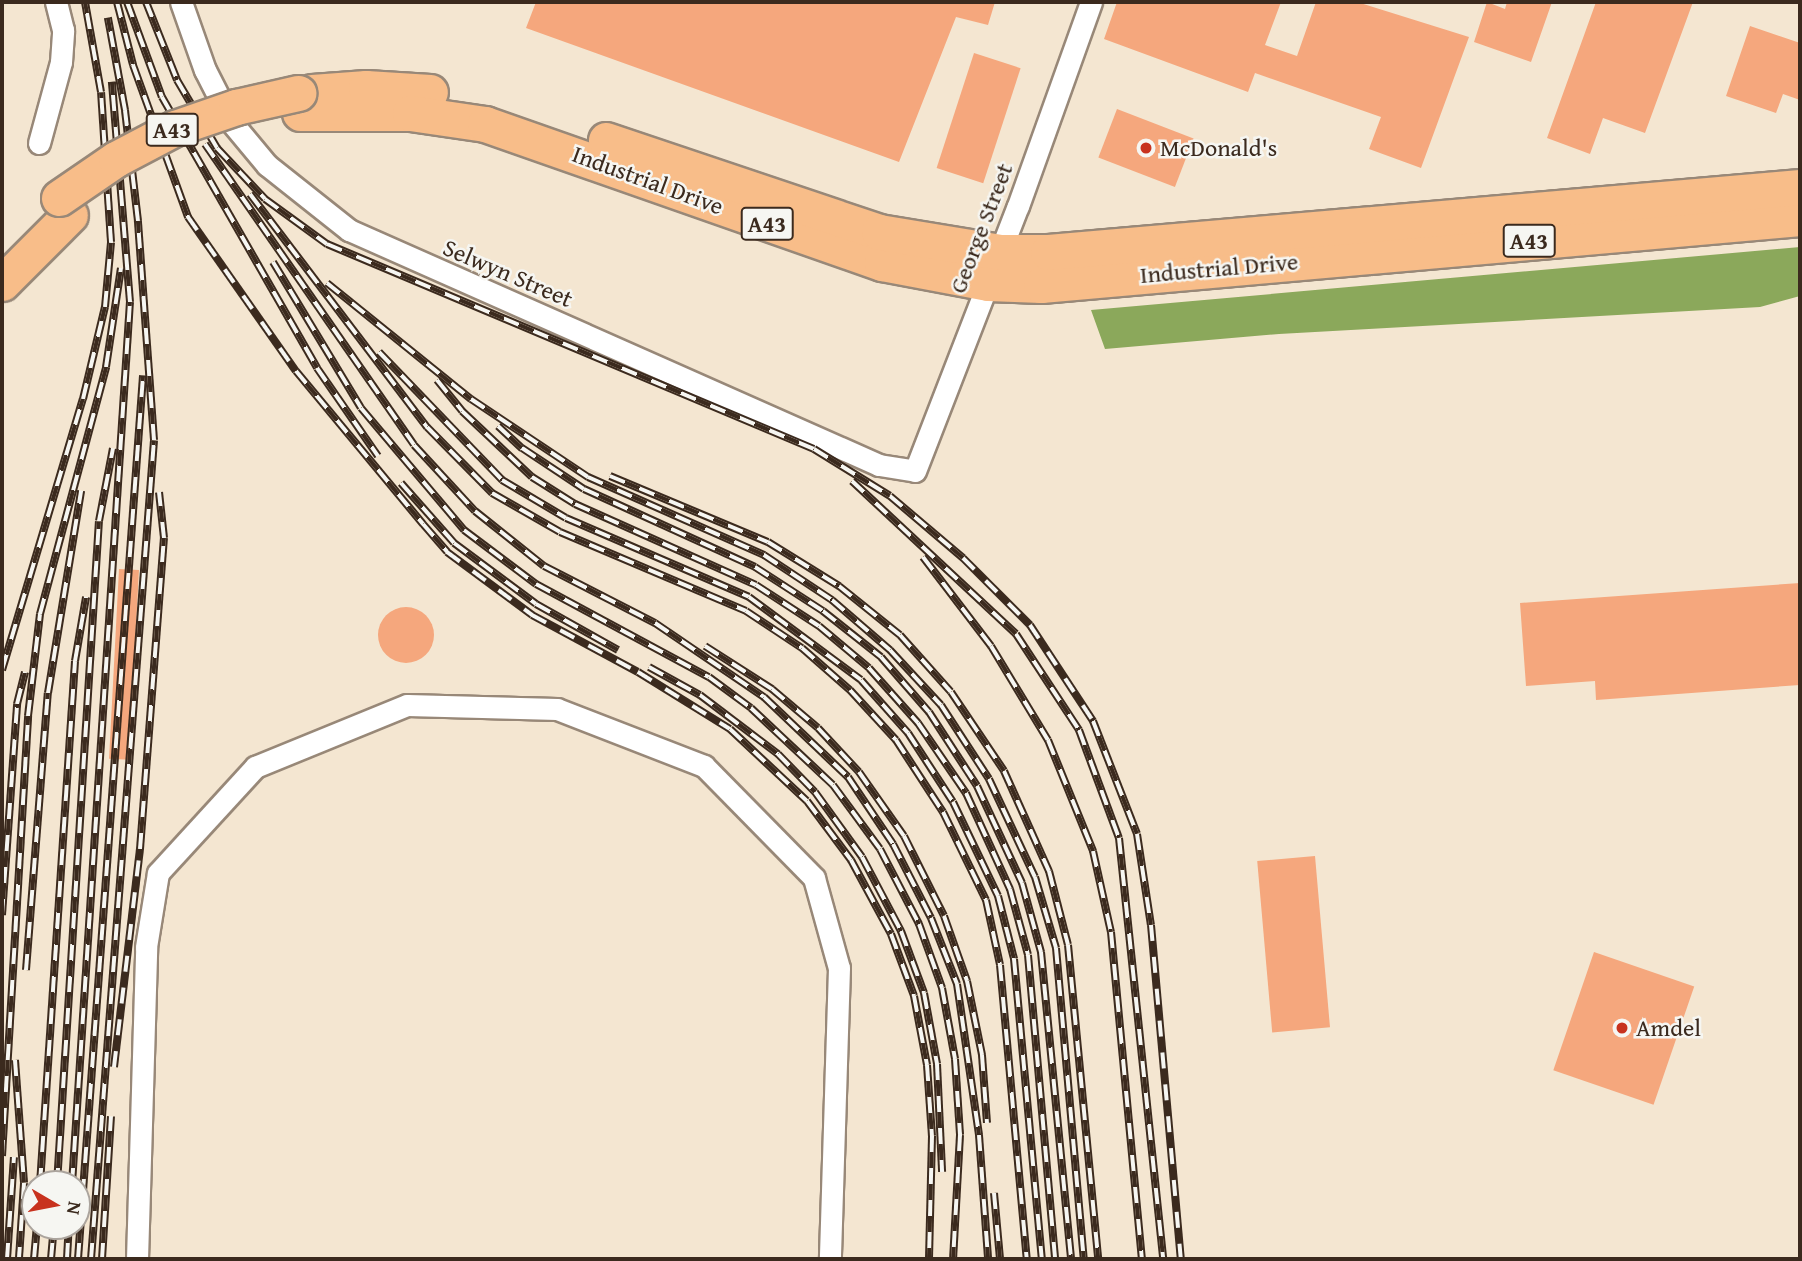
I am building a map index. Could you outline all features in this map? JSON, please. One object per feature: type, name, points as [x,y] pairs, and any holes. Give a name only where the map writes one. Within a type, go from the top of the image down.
[{"type":"highway","name":"Industrial Drive","points":[[2,254],[65,207],[116,159],[175,128],[236,107],[418,90],[493,103],[879,232],[994,267],[1041,285],[1800,218]]},
{"type":"highway","name":"Industrial Drive","points":[[994,267],[1059,251],[1800,187]]},
{"type":"highway","name":"Industrial Drive","points":[[2,283],[65,207]]},
{"type":"street","points":[[39,143],[61,62],[63,30],[56,2]]},
{"type":"street","name":"Selwyn Street","points":[[181,2],[205,70],[232,123],[267,165],[349,230],[879,465],[915,471]]},
{"type":"street","name":"George Street","points":[[915,471],[994,267],[1091,2]]},
{"type":"street","points":[[137,1259],[146,947],[158,873],[255,767],[407,705],[557,709],[704,766],[814,878],[839,968],[830,1259]]},
{"type":"green space","points":[[1800,247],[1800,296],[1760,307],[1279,334],[1105,349],[1091,310]]},
{"type":"building","points":[[536,2],[995,2],[988,25],[956,17],[899,162],[526,28]]},
{"type":"building","points":[[1117,2],[1281,2],[1265,45],[1297,56],[1316,2],[1357,2],[1469,37],[1421,168],[1369,149],[1381,117],[1255,73],[1248,92],[1104,39]]},
{"type":"building","points":[[1487,2],[1505,9],[1507,2],[1552,2],[1531,62],[1474,42]]},
{"type":"building","points":[[1596,2],[1693,2],[1645,133],[1603,118],[1590,154],[1547,138]]},
{"type":"building","points":[[1750,26],[1800,43],[1800,100],[1783,94],[1776,113],[1726,96]]},
{"type":"building","points":[[974,53],[1021,68],[983,183],[937,168]]},
{"type":"building","name":"McDonald's","points":[[1117,109],[1194,138],[1175,187],[1098,158]]},
{"type":"building","points":[[119,569],[139,570],[129,760],[109,759]]},
{"type":"building","points":[[1800,583],[1800,685],[1596,700],[1595,681],[1526,686],[1520,603]]},
{"type":"building","points":[[406,607],[417,609],[426,615],[432,624],[432,646],[426,655],[417,661],[406,663],[395,661],[386,655],[380,646],[378,635],[380,624],[386,615],[395,609]]},
{"type":"building","points":[[1315,856],[1330,1027],[1272,1032],[1257,861]]},
{"type":"building","name":"Amdel","points":[[1594,952],[1694,987],[1654,1105],[1553,1070]]},
{"type":"railway","points":[[2,670],[83,399],[105,307],[111,242],[101,92],[85,2]]},
{"type":"railway","points":[[117,2],[133,65],[188,217],[296,371],[423,524],[447,552],[532,615],[638,672],[730,729],[807,801],[851,860],[891,934],[914,996],[927,1065],[932,1136],[929,1259]]},
{"type":"railway","points":[[127,2],[162,97],[317,368],[378,456]]},
{"type":"railway","points":[[146,2],[177,80],[217,148],[265,199],[327,244],[814,449],[890,496],[963,558],[1030,625],[1093,721],[1137,834],[1151,925],[1181,1259]]},
{"type":"railway","points":[[91,1259],[154,440],[138,221],[125,110],[108,18]]},
{"type":"railway","points":[[73,1170],[130,302],[112,82]]},
{"type":"railway","points":[[205,144],[414,445],[475,511],[544,566],[655,623],[764,697],[848,777],[893,844],[931,918],[957,984],[979,1135],[988,1259]]},
{"type":"railway","points":[[250,194],[427,427],[492,493],[560,532],[746,611],[802,648],[850,690],[896,740],[943,812],[986,900],[1000,965],[1027,1259]]},
{"type":"railway","points":[[273,262],[361,408],[464,530],[536,584],[709,677],[751,708],[833,785],[880,849],[919,924],[942,988],[955,1059],[960,1135],[953,1259]]},
{"type":"railway","points":[[2,1156],[28,716],[40,614],[106,367],[121,268]]},
{"type":"railway","points":[[327,283],[471,399],[588,477],[764,555],[832,600],[890,650],[941,705],[989,779],[1035,877],[1056,948],[1084,1259]]},
{"type":"railway","points":[[379,352],[502,480],[566,518],[749,597],[861,680],[908,733],[953,802],[998,896],[1014,959],[1042,1259]]},
{"type":"railway","points":[[78,1259],[143,375]]},
{"type":"railway","points":[[437,380],[462,411],[532,477],[575,504],[756,585],[819,626],[869,668],[918,723],[966,793],[1010,889],[1028,955],[1055,1259]]},
{"type":"railway","points":[[498,426],[522,448],[584,489],[755,567],[823,611],[881,657],[929,712],[977,786],[1022,883],[1041,952],[1071,1259]]},
{"type":"railway","points":[[58,1170],[99,521],[113,448]]},
{"type":"railway","points":[[610,476],[768,542],[839,586],[900,635],[951,692],[1004,771],[1049,871],[1068,945],[1098,1259]]},
{"type":"railway","points":[[852,481],[1016,634],[1079,730],[1119,838],[1163,1259]]},
{"type":"railway","points":[[401,483],[454,543],[536,604],[618,650]]},
{"type":"railway","points":[[26,970],[48,693],[81,491]]},
{"type":"railway","points":[[114,1067],[140,849],[164,538],[159,492]]},
{"type":"railway","points":[[923,557],[991,646],[1048,740],[1093,851],[1111,932],[1142,1259]]},
{"type":"railway","points":[[41,1170],[75,661],[86,597]]},
{"type":"railway","points":[[705,646],[772,689],[818,728],[859,772],[904,836],[944,916],[967,981],[982,1055],[987,1123]]},
{"type":"railway","points":[[649,667],[700,695],[778,754],[815,792],[862,857],[901,931],[924,993],[937,1064],[942,1172]]},
{"type":"railway","points":[[2,915],[17,704],[25,672]]},
{"type":"railway","points":[[15,1060],[24,1183],[19,1259]]},
{"type":"railway","points":[[102,1259],[111,1116]]},
{"type":"railway","points":[[7,1259],[14,1157]]},
{"type":"railway","points":[[994,1193],[1000,1259]]},
{"type":"railway","points":[[34,1259],[36,1240]]},
{"type":"railway","points":[[51,1259],[53,1240]]},
{"type":"railway","points":[[67,1259],[68,1240]]},
{"type":"place","name":"McDonald's","points":[[1146,148]]},
{"type":"place","name":"Amdel","points":[[1622,1028]]}]
